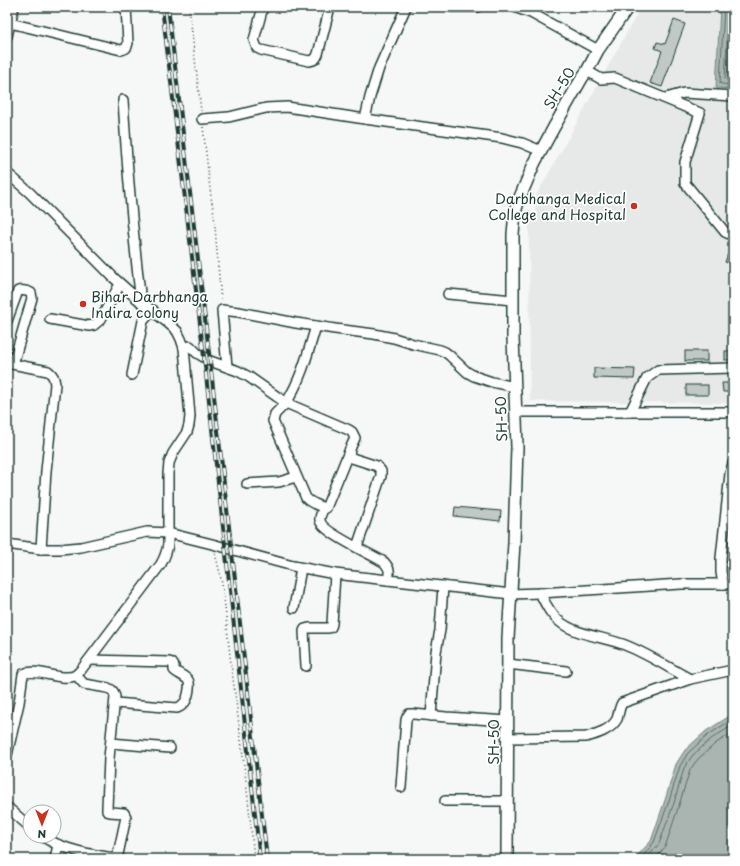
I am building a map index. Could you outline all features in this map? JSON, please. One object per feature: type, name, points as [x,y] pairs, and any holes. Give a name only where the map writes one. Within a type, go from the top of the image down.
[{"type":"main road","name":"SH-50","points":[[507,859],[508,638],[517,447],[513,300],[513,234],[515,213],[518,202],[541,151],[554,127],[598,50],[628,7]]},
{"type":"street","points":[[7,36],[14,7]]},
{"type":"street","points":[[10,23],[121,50],[125,49],[128,43],[126,7]]},
{"type":"street","points":[[264,7],[254,40],[257,48],[309,62],[314,61],[318,54],[330,7]]},
{"type":"street","points":[[365,119],[379,68],[406,7]]},
{"type":"street","points":[[452,7],[477,7]]},
{"type":"street","points":[[514,7],[531,14],[598,50]]},
{"type":"street","points":[[587,71],[601,79],[615,78],[700,113],[685,162],[685,183],[725,232],[733,236]]},
{"type":"street","points":[[666,98],[684,93],[733,96]]},
{"type":"street","points":[[123,100],[126,156],[141,302]]},
{"type":"street","points":[[202,120],[229,117],[266,108],[287,107],[502,138],[522,143],[541,151]]},
{"type":"street","points":[[7,173],[30,193],[120,284],[177,331],[184,348],[189,406],[189,425],[187,432],[172,453],[169,463],[168,544],[167,551],[161,564],[89,660],[76,674],[72,676],[30,672],[23,674],[19,703],[7,755]]},
{"type":"street","points":[[50,319],[89,326],[94,325],[101,319],[120,284]]},
{"type":"street","points":[[7,321],[16,293],[20,290],[31,293],[32,298],[10,363],[48,371],[53,374],[55,384],[46,471],[41,548]]},
{"type":"street","points":[[448,294],[513,300]]},
{"type":"street","points":[[132,375],[143,322],[152,310]]},
{"type":"street","points":[[227,367],[222,310],[296,324],[374,334],[440,350],[449,355],[467,372],[474,376],[515,387]]},
{"type":"street","points":[[316,326],[300,377],[286,403],[275,414],[273,421],[306,498],[310,502],[323,508],[323,512],[319,519],[320,523],[328,530],[357,548],[384,562],[390,573],[388,580]]},
{"type":"street","points":[[184,348],[190,346],[197,353],[210,361],[238,371],[249,377],[286,403],[352,432],[355,438],[326,508]]},
{"type":"street","points":[[630,412],[647,378],[658,370],[733,368]]},
{"type":"street","points":[[516,412],[733,412]]},
{"type":"street","points":[[350,449],[350,455],[352,458],[377,466],[381,471],[381,476],[357,548]]},
{"type":"street","points":[[723,584],[721,558],[730,474],[733,463]]},
{"type":"street","points":[[247,484],[279,482],[296,477]]},
{"type":"street","points":[[7,544],[60,549],[81,547],[147,532],[168,533],[301,568],[335,574],[511,594],[681,584],[733,584]]},
{"type":"street","points":[[294,608],[301,568]]},
{"type":"street","points":[[306,666],[304,631],[305,629],[309,628],[331,627],[335,574]]},
{"type":"street","points":[[431,716],[443,586]]},
{"type":"street","points":[[540,593],[552,614],[559,622],[579,631],[635,649],[690,679]]},
{"type":"street","points":[[89,660],[169,662],[174,666],[174,670],[189,682],[186,700],[177,708],[115,703]]},
{"type":"street","points":[[508,664],[566,671]]},
{"type":"street","points":[[508,738],[586,737],[598,734],[607,729],[616,720],[622,703],[690,679],[733,670]]},
{"type":"street","points":[[54,859],[58,845],[89,854],[118,859],[126,817],[124,813],[110,812],[107,810],[109,758],[115,703],[114,692],[108,688],[84,684],[76,674]]},
{"type":"street","points":[[401,787],[407,717],[409,714],[508,721]]},
{"type":"street","points":[[111,743],[170,748]]},
{"type":"street","points":[[445,801],[508,801]]},
{"type":"street","points":[[7,807],[22,820]]},
{"type":"path","points":[[189,7],[210,197],[214,214],[222,310]]},
{"type":"path","points":[[212,544],[219,568],[224,598],[248,792],[254,859]]},
{"type":"shaded area","name":"Darbhanga Medical College and Hospital","points":[[641,7],[733,7],[733,403],[530,401],[529,220],[536,215],[535,198]]},
{"type":"water","points":[[720,7],[733,7],[733,89],[716,88]]},
{"type":"water","points":[[733,714],[733,859],[636,859],[651,841],[676,764],[685,750],[706,731]]},
{"type":"building","points":[[674,20],[685,24],[662,87],[650,83],[662,51],[655,48],[657,42],[665,44]]},
{"type":"building","points":[[732,243],[733,244],[733,264],[725,262]]},
{"type":"building","points":[[685,351],[707,351],[707,361],[685,361]]},
{"type":"building","points":[[725,351],[733,351],[733,360],[725,360]]},
{"type":"building","points":[[594,368],[635,369],[634,379],[594,378]]},
{"type":"building","points":[[722,383],[733,383],[733,392],[723,392]]},
{"type":"building","points":[[686,385],[708,385],[708,395],[686,395]]},
{"type":"building","points":[[455,507],[501,511],[500,521],[454,516]]},
{"type":"railway","points":[[162,7],[204,357],[260,859]]},
{"type":"railway","points":[[168,7],[267,859]]},
{"type":"place","name":"Darbhanga Medical College and Hospital","points":[[634,206]]},
{"type":"place","name":"Bihar Darbhanga Indira colony","points":[[83,304]]}]
